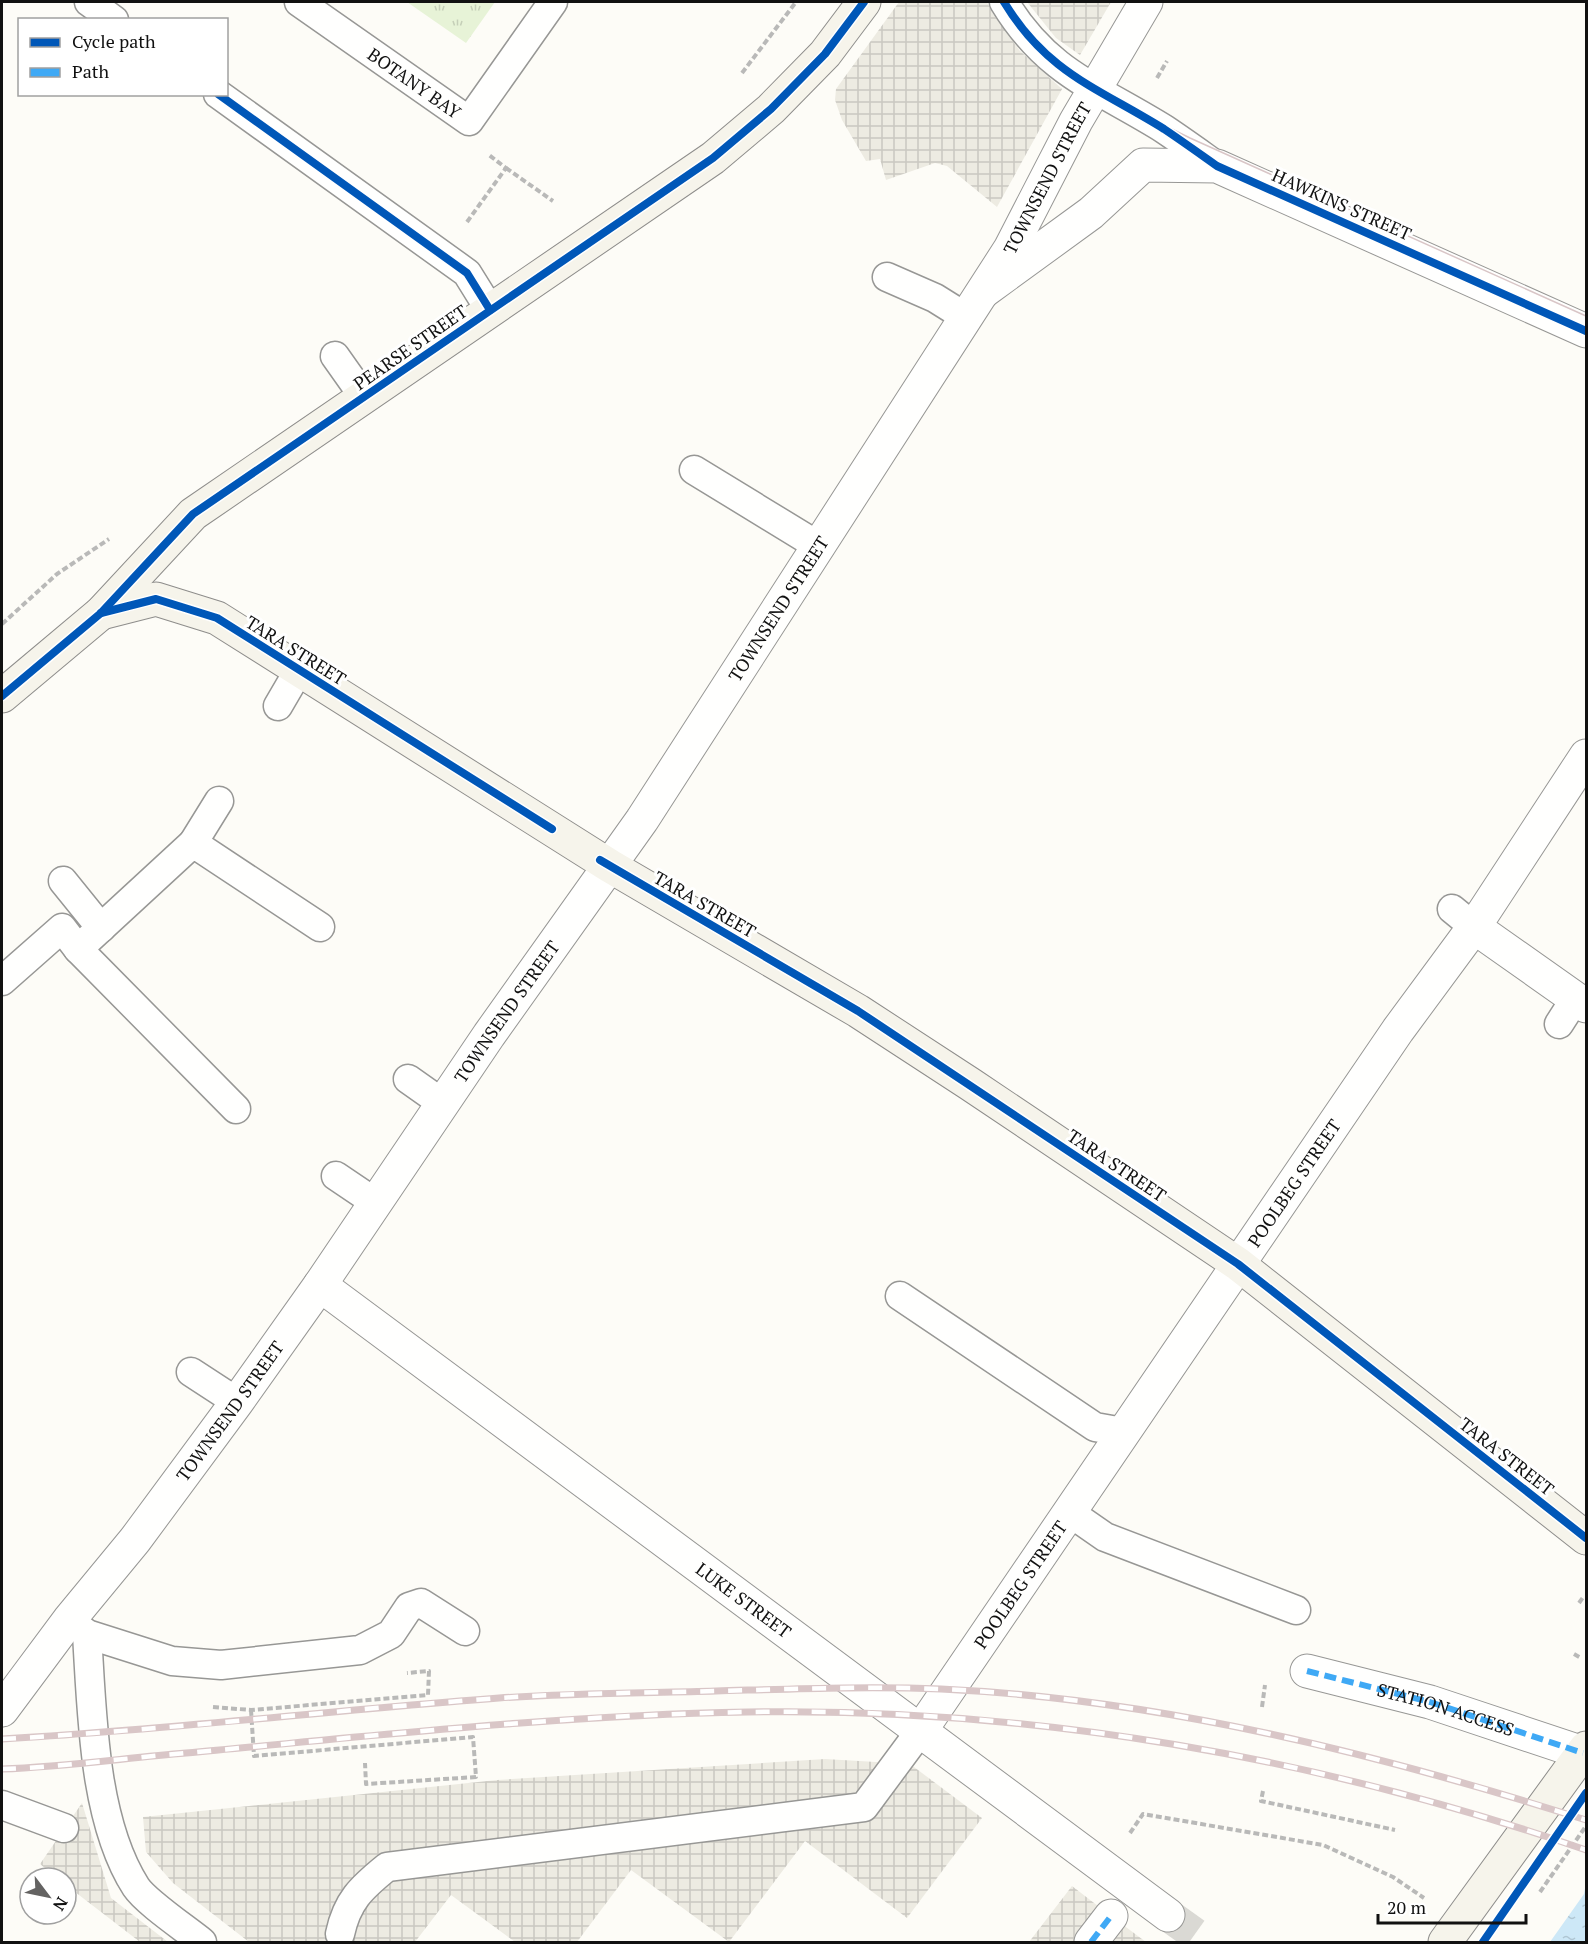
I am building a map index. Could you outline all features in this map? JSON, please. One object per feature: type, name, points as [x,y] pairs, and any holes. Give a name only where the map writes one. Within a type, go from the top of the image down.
[{"type":"main road","name":"PEARSE STREET","points":[[2,696],[101,613],[193,514],[713,158],[771,109],[817,62],[864,2]]},
{"type":"main road","name":"TARA STREET","points":[[101,613],[156,599],[217,618],[610,866],[858,1011],[1238,1264],[1587,1538]]},
{"type":"main road","points":[[1452,1932],[1585,1751]]},
{"type":"street","name":"TOWNSEND STREET","points":[[5,1699],[78,1627],[135,1540],[320,1285],[442,1103],[610,866],[820,547],[975,305],[1015,240],[1094,90],[1146,2]]},
{"type":"street","name":"TOWNSEND STREET","points":[[975,305],[1091,213],[1143,165],[1217,166]]},
{"type":"street","name":"HAWKINS STREET","points":[[1217,166],[1587,331]]},
{"type":"street","name":"POOLBEG STREET","points":[[921,1730],[1398,1030],[1463,918],[1587,756]]},
{"type":"street","points":[[1463,918],[1574,1009]]},
{"type":"street","name":"LUKE STREET","points":[[320,1285],[1168,1915]]},
{"type":"street","name":"STATION ACCESS","points":[[1307,1671],[1430,1702],[1585,1751]]},
{"type":"street","points":[[1091,1942],[1111,1916]]},
{"type":"lane","points":[[89,2],[111,18]]},
{"type":"lane","name":"BOTANY BAY","points":[[299,2],[469,121],[553,2]]},
{"type":"lane","name":"HAWKINS STREET","points":[[1004,2],[1043,51],[1075,79],[1164,129],[1217,166]]},
{"type":"lane","points":[[221,96],[467,273],[490,310]]},
{"type":"lane","points":[[887,277],[935,298],[975,305]]},
{"type":"lane","points":[[335,356],[364,397]]},
{"type":"lane","points":[[694,470],[820,547]]},
{"type":"lane","points":[[278,706],[299,670]]},
{"type":"lane","points":[[78,949],[193,843],[219,801]]},
{"type":"lane","points":[[193,843],[320,927]]},
{"type":"lane","points":[[63,881],[101,928]]},
{"type":"lane","points":[[2,981],[62,928],[78,949],[236,1109]]},
{"type":"lane","points":[[408,1079],[442,1103]]},
{"type":"lane","points":[[336,1176],[376,1203]]},
{"type":"lane","points":[[900,1296],[1095,1427],[1123,1432]]},
{"type":"lane","points":[[191,1372],[237,1402]]},
{"type":"lane","points":[[1069,1512],[1105,1537],[1296,1610]]},
{"type":"lane","points":[[202,1942],[137,1888],[109,1830],[78,1627],[172,1661],[221,1665],[360,1650],[391,1634],[409,1607],[421,1603],[465,1631]]},
{"type":"lane","points":[[340,1934],[344,1914],[360,1888],[387,1868],[864,1807],[921,1730]]},
{"type":"lane","points":[[2,1805],[64,1828]]},
{"type":"path","points":[[1152,87],[1167,61]]},
{"type":"path","points":[[469,121],[474,145],[553,201]]},
{"type":"path","points":[[442,256],[506,168]]},
{"type":"path","points":[[1579,1603],[1584,1596]]},
{"type":"path","points":[[1574,1654],[1581,1658]]},
{"type":"path","points":[[345,1703],[428,1695],[429,1671]]},
{"type":"path","points":[[251,1710],[255,1756],[473,1737],[476,1777],[366,1784],[364,1763]]},
{"type":"path","points":[[1263,1791],[1261,1801],[1395,1830]]},
{"type":"path","points":[[1105,1869],[1143,1814],[1323,1845],[1393,1877],[1452,1932]]},
{"type":"path","points":[[1540,1892],[1587,1826]]},
{"type":"green space","points":[[407,2],[495,2],[466,43]]},
{"type":"shaded area","points":[[899,2],[987,2],[1020,51],[1062,89],[997,207],[947,166],[935,163],[886,180],[880,159],[866,161],[842,120],[835,100],[836,89]]},
{"type":"shaded area","points":[[1027,2],[1111,2],[1080,55],[1056,38]]},
{"type":"shaded area","points":[[825,1759],[910,1764],[982,1818],[907,1918],[805,1841],[729,1942],[631,1870],[577,1942],[515,1942],[451,1895],[415,1942],[249,1942],[173,1883],[146,1852],[143,1817],[497,1780]]},
{"type":"shaded area","points":[[82,1803],[111,1898],[168,1942],[140,1942],[78,1894],[78,1866],[42,1866],[40,1864]]},
{"type":"shaded area","points":[[1072,1886],[1111,1916],[1146,1942],[1029,1942]]},
{"type":"water","points":[[1586,1883],[1586,1942],[1550,1942],[1584,1894]]},
{"type":"tunnel","points":[[1168,1915],[1206,1942]]},
{"type":"tram line","points":[[1004,2],[1043,51],[1075,79],[1093,90],[1190,138],[1586,316]]},
{"type":"railway","points":[[2,1739],[526,1696],[829,1688],[941,1689],[1105,1704],[1187,1717],[1349,1752],[1586,1820]]},
{"type":"railway","points":[[2,1769],[397,1733],[608,1717],[748,1712],[855,1713],[961,1718],[1067,1729],[1173,1744],[1278,1764],[1382,1788],[1484,1817],[1586,1850]]},
{"type":"marked path","points":[[1307,1671],[1430,1702],[1583,1753]]},
{"type":"marked path","points":[[1091,1942],[1111,1916]]},
{"type":"cycle path","points":[[2,696],[101,613],[193,514],[713,158],[771,109],[825,54],[864,2]]},
{"type":"cycle path","points":[[1004,2],[1038,46],[1056,63],[1096,90],[1164,129],[1217,166],[1586,331]]},
{"type":"cycle path","points":[[221,96],[467,273],[490,310]]},
{"type":"cycle path","points":[[101,613],[156,599],[217,618],[552,829]]},
{"type":"cycle path","points":[[600,860],[858,1011],[1238,1264],[1586,1538]]},
{"type":"cycle path","points":[[1483,1942],[1586,1793]]}]
